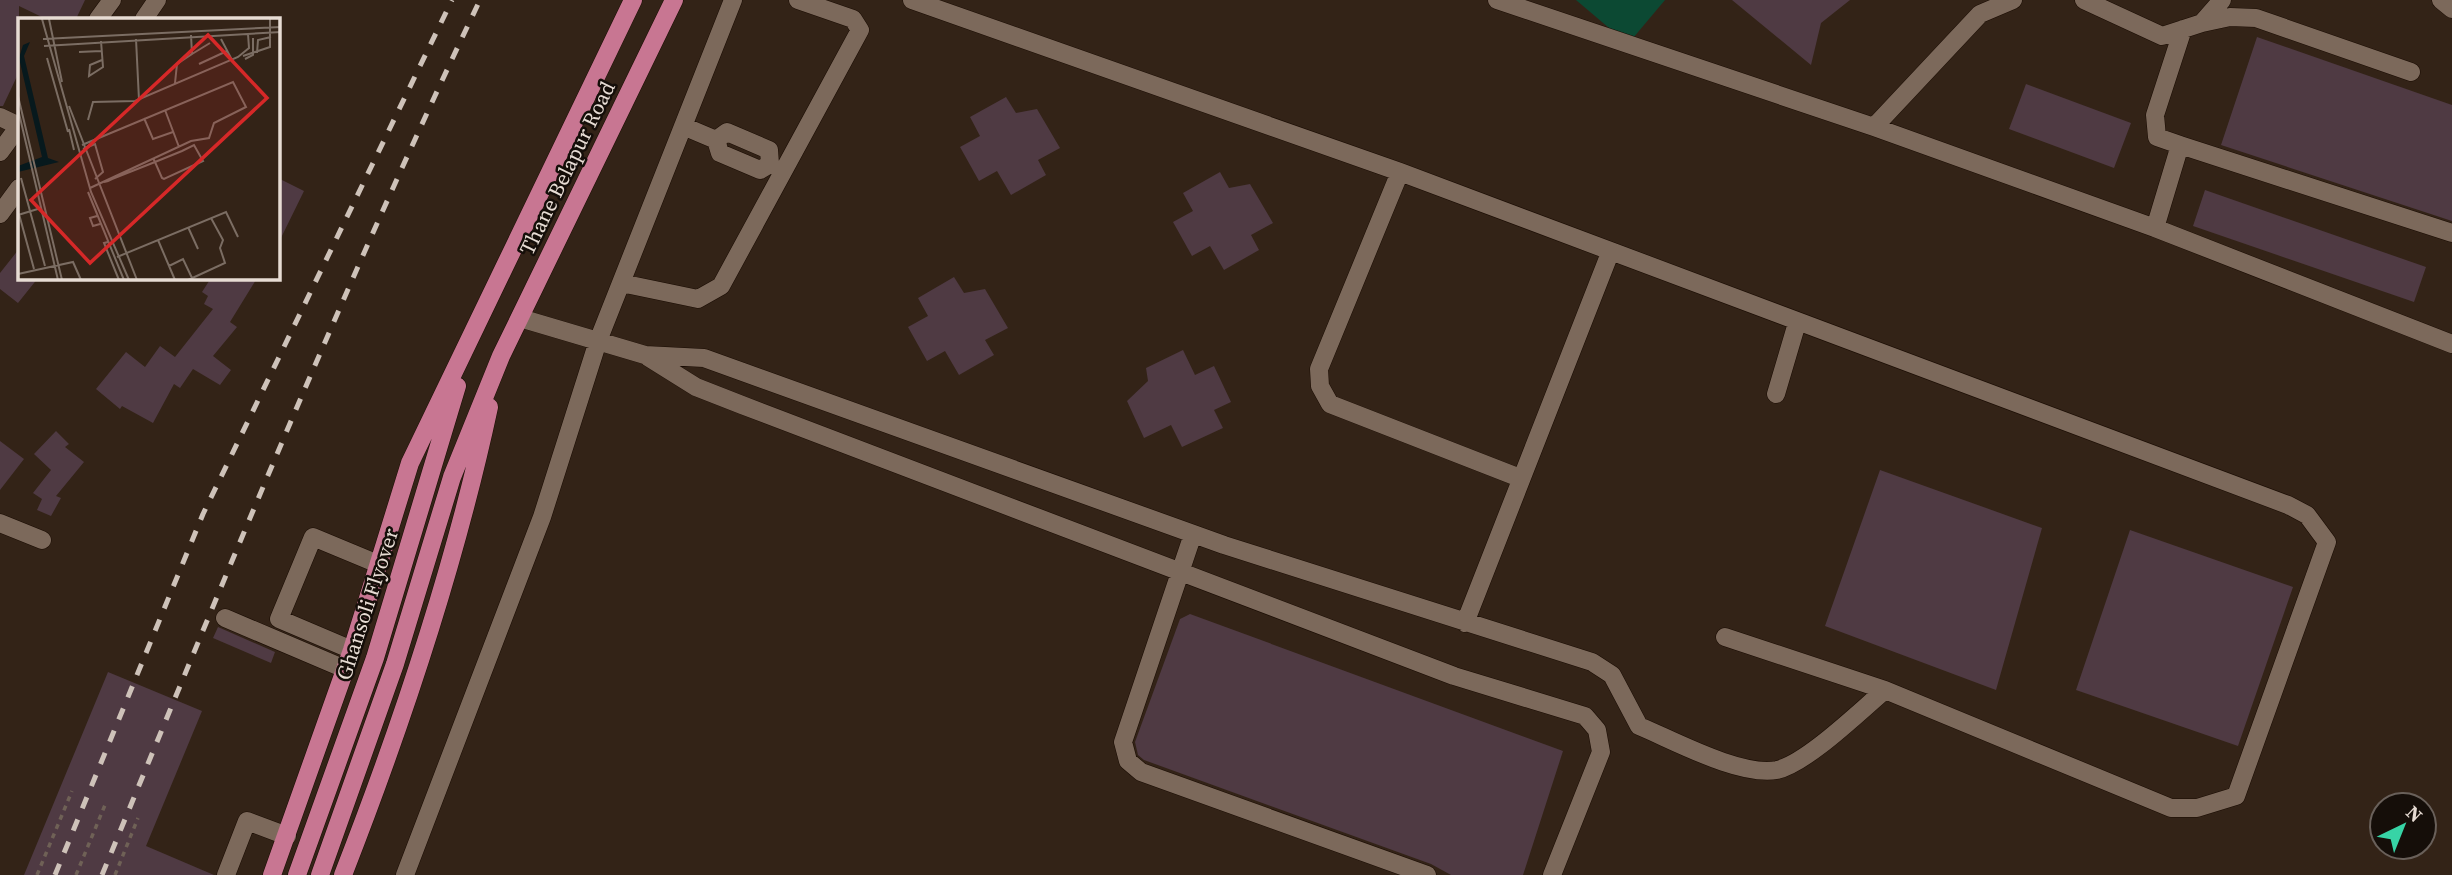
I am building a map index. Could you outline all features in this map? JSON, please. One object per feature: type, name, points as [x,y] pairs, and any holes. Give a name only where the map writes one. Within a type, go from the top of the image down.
[{"type":"main road","name":"Thane Belapur Road","points":[[470,343],[634,0]]},
{"type":"main road","name":"Thane Belapur Road","points":[[501,356],[674,0]]},
{"type":"main road","name":"Ghansoli Flyover","points":[[298,875],[375,658],[470,343]]},
{"type":"main road","points":[[272,875],[352,650],[410,463],[470,343]]},
{"type":"main road","name":"Ghansoli Flyover","points":[[320,875],[395,664],[452,477],[501,356]]},
{"type":"main road","points":[[343,875],[415,671],[472,484],[501,356]]},
{"type":"street","points":[[99,18],[112,0]]},
{"type":"street","points":[[145,18],[157,0]]},
{"type":"street","points":[[405,875],[542,517],[598,341],[733,0]]},
{"type":"street","points":[[621,283],[698,299],[721,286],[778,168],[860,30],[853,19],[798,0]]},
{"type":"street","points":[[912,0],[1400,172],[1610,253],[2288,505],[2307,516],[2327,542],[2235,796],[2197,808],[2171,808],[1885,690],[1725,637]]},
{"type":"street","points":[[1497,0],[1874,127],[2155,228],[2452,343]]},
{"type":"street","points":[[1874,127],[1980,14],[2013,0]]},
{"type":"street","points":[[2084,0],[2162,36],[2230,17],[2256,18],[2411,72]]},
{"type":"street","points":[[2202,23],[2222,0]]},
{"type":"street","points":[[2441,0],[2452,9]]},
{"type":"street","points":[[2183,29],[2155,116],[2157,137],[2452,233]]},
{"type":"street","points":[[0,117],[18,126]]},
{"type":"street","points":[[683,125],[716,140],[727,132],[769,150],[778,168]]},
{"type":"street","points":[[0,152],[18,127]]},
{"type":"street","points":[[2155,228],[2180,145]]},
{"type":"street","points":[[1400,172],[1319,369],[1320,386],[1330,404],[1520,478]]},
{"type":"street","points":[[0,214],[18,189]]},
{"type":"street","points":[[1465,623],[1610,253]]},
{"type":"street","points":[[520,318],[645,355],[704,358],[1193,534],[1592,662],[1612,675],[1639,726],[1745,769],[1776,770],[1802,759],[1885,690]]},
{"type":"street","points":[[1776,394],[1797,323]]},
{"type":"street","points":[[645,355],[696,387],[1454,676],[1585,716],[1597,730],[1601,752],[1552,875]]},
{"type":"street","points":[[0,523],[42,540]]},
{"type":"street","points":[[1193,534],[1123,742],[1128,761],[1141,772],[1427,875]]},
{"type":"street","points":[[352,650],[279,619],[313,537],[378,565]]},
{"type":"street","points":[[225,618],[345,669]]},
{"type":"street","points":[[226,875],[247,821],[287,836]]},
{"type":"path","points":[[37,875],[72,791]]},
{"type":"path","points":[[76,875],[105,805]]},
{"type":"path","points":[[115,875],[138,818]]},
{"type":"green space","points":[[1576,0],[1665,0],[1628,44]]},
{"type":"building","points":[[0,0],[85,0],[76,18],[44,18],[19,6],[18,74],[3,106],[0,106]]},
{"type":"building","points":[[1732,0],[1850,0],[1821,23],[1811,65]]},
{"type":"building","points":[[2257,37],[2452,105],[2452,221],[2221,145]]},
{"type":"building","points":[[2026,84],[2131,123],[2114,168],[2009,129]]},
{"type":"building","points":[[1006,97],[1016,113],[1037,109],[1060,148],[1038,160],[1046,175],[1011,195],[997,171],[979,181],[960,147],[980,136],[970,117]]},
{"type":"building","points":[[1220,172],[1229,188],[1250,184],[1273,223],[1251,235],[1259,250],[1224,270],[1210,246],[1192,256],[1173,222],[1193,211],[1183,193]]},
{"type":"building","points":[[280,179],[304,191],[280,240]]},
{"type":"building","points":[[2205,190],[2426,267],[2414,302],[2193,226]]},
{"type":"building","points":[[18,250],[18,280],[36,280],[18,303],[0,289],[0,273]]},
{"type":"building","points":[[954,277],[964,293],[985,289],[1008,328],[985,340],[994,355],[959,375],[945,351],[927,361],[908,327],[928,316],[918,298]]},
{"type":"building","points":[[210,280],[256,280],[230,322],[237,327],[213,356],[231,370],[220,385],[193,369],[180,388],[174,384],[153,423],[122,406],[120,409],[96,389],[126,352],[145,367],[160,346],[175,357],[213,309],[204,304],[208,296],[202,292]]},
{"type":"building","points":[[1183,350],[1195,375],[1214,366],[1231,402],[1214,410],[1223,428],[1182,447],[1171,425],[1144,438],[1127,401],[1148,381],[1146,368]]},
{"type":"building","points":[[56,431],[69,444],[65,447],[84,462],[56,496],[61,498],[51,516],[37,510],[42,499],[33,493],[51,470],[34,454]]},
{"type":"building","points":[[0,441],[24,459],[0,490]]},
{"type":"building","points":[[1880,470],[2042,528],[1996,690],[1825,626]]},
{"type":"building","points":[[2130,530],[2293,587],[2238,746],[2076,690]]},
{"type":"building","points":[[1190,614],[1563,751],[1523,875],[1451,875],[1431,864],[1144,760],[1138,755],[1135,742],[1180,619]]},
{"type":"building","points":[[218,627],[275,652],[271,663],[213,638]]},
{"type":"building","points":[[108,672],[202,711],[146,846],[214,875],[24,875]]},
{"type":"railway","points":[[55,875],[203,514],[452,0]]},
{"type":"railway","points":[[102,875],[332,326],[480,0]]}]
